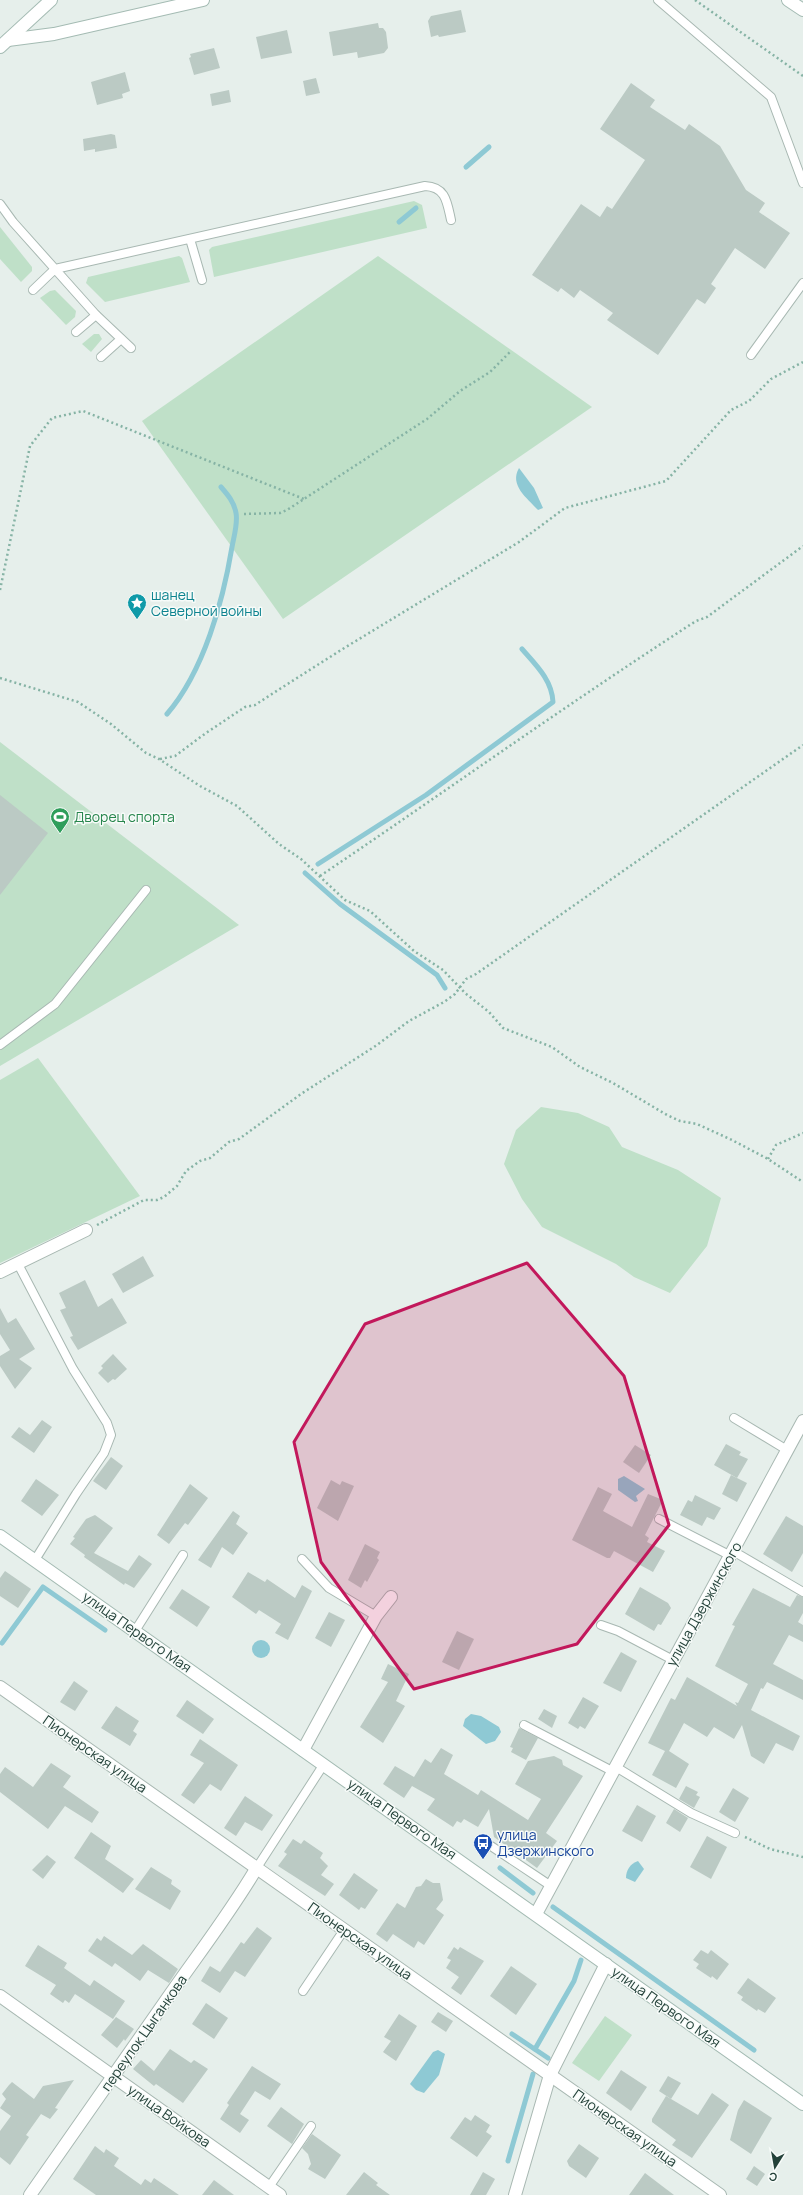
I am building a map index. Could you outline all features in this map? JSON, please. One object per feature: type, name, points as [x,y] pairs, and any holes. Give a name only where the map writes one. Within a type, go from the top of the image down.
[{"type":"street","points":[[4,43],[51,0]]},
{"type":"street","points":[[4,43],[54,34],[203,0]]},
{"type":"street","points":[[788,0],[803,10]]},
{"type":"street","points":[[0,1272],[86,1230]]},
{"type":"street","name":"улица Дзержинского","points":[[536,1914],[803,1421]]},
{"type":"street","name":"улица Первого Мая","points":[[0,1536],[803,2104]]},
{"type":"street","points":[[303,1750],[376,1616],[391,1597]]},
{"type":"street","name":"Пионерская улица","points":[[0,1687],[720,2195]]},
{"type":"street","name":"переулок Цыганкова","points":[[30,2195],[232,1908],[256,1869]]},
{"type":"street","points":[[515,2195],[550,2075],[606,1964]]},
{"type":"street","name":"улица Войкова","points":[[0,1996],[280,2195]]},
{"type":"lane","points":[[658,0],[771,97],[803,183]]},
{"type":"lane","points":[[33,290],[56,269],[424,186],[431,187],[442,192],[446,196],[451,220]]},
{"type":"lane","points":[[0,204],[13,222],[96,315],[131,348]]},
{"type":"lane","points":[[190,239],[202,280]]},
{"type":"lane","points":[[751,355],[803,283]]},
{"type":"lane","points":[[76,332],[96,315]]},
{"type":"lane","points":[[101,357],[121,338]]},
{"type":"lane","points":[[0,1045],[55,1004],[146,890]]},
{"type":"lane","points":[[18,1264],[72,1369],[107,1423],[111,1435],[104,1453],[76,1494],[35,1560]]},
{"type":"lane","points":[[734,1418],[787,1450]]},
{"type":"lane","points":[[659,1519],[732,1554],[803,1592]]},
{"type":"lane","points":[[134,1631],[182,1555]]},
{"type":"lane","points":[[302,1559],[329,1588],[376,1616]]},
{"type":"lane","points":[[601,1625],[618,1631],[673,1660]]},
{"type":"lane","points":[[524,1725],[615,1769],[691,1813],[735,1833]]},
{"type":"lane","points":[[256,1869],[324,1764]]},
{"type":"lane","points":[[492,1846],[551,1886]]},
{"type":"lane","points":[[303,1992],[344,1930]]},
{"type":"lane","points":[[269,2187],[311,2126]]},
{"type":"path","points":[[695,0],[803,76]]},
{"type":"path","points":[[244,514],[280,513],[304,499],[427,419],[460,391],[490,372],[510,352]]},
{"type":"path","points":[[159,759],[175,756],[201,736],[245,707],[262,700],[341,650],[519,542],[565,508],[666,481],[731,410],[749,401],[771,378],[803,362]]},
{"type":"path","points":[[0,590],[30,446],[52,418],[83,411],[304,499]]},
{"type":"path","points":[[320,876],[436,795],[491,760],[568,705],[696,621],[707,617],[803,546]]},
{"type":"path","points":[[0,678],[78,702],[111,724],[146,753],[159,759],[200,786],[237,806],[279,844],[301,859],[345,900],[370,911],[414,951],[443,970],[508,1031],[552,1047],[580,1067],[607,1080],[667,1115],[680,1121],[697,1124],[768,1159],[803,1182]]},
{"type":"path","points":[[86,1230],[144,1200],[157,1200],[164,1197],[177,1186],[186,1171],[200,1161],[210,1158],[229,1142],[239,1139],[301,1094],[336,1073],[410,1021],[444,1002],[454,994],[466,979],[476,974],[803,745]]},
{"type":"path","points":[[768,1159],[776,1145],[803,1133]]},
{"type":"path","points":[[735,1833],[770,1849],[803,1857]]},
{"type":"highlighted area","points":[[527,1263],[624,1376],[669,1525],[577,1644],[414,1689],[321,1562],[294,1442],[365,1324]]},
{"type":"green space","points":[[414,201],[422,205],[427,228],[214,277],[209,250],[212,247]]},
{"type":"green space","points":[[0,227],[32,267],[32,271],[21,282],[0,259]]},
{"type":"green space","points":[[179,256],[182,258],[190,282],[105,302],[86,283],[88,277]]},
{"type":"green space","points":[[378,256],[592,407],[283,619],[142,421]]},
{"type":"green space","points":[[55,290],[76,311],[75,317],[66,325],[40,298],[50,291]]},
{"type":"green space","points":[[94,334],[99,334],[102,339],[91,352],[82,344]]},
{"type":"green space","name":"Дворец спорта","points":[[0,742],[239,925],[0,1066]]},
{"type":"green space","points":[[38,1058],[140,1196],[0,1263],[0,1080]]},
{"type":"green space","points":[[541,1107],[578,1113],[609,1127],[622,1147],[678,1170],[721,1198],[707,1246],[670,1293],[634,1277],[616,1264],[542,1227],[522,1199],[504,1164],[516,1130]]},
{"type":"green space","points":[[605,2016],[632,2035],[599,2081],[572,2063]]},
{"type":"water","points":[[519,468],[534,488],[543,508],[538,510],[518,486],[516,474]]},
{"type":"water","points":[[624,1476],[645,1489],[636,1496],[638,1501],[635,1502],[618,1490],[618,1479]]},
{"type":"water","points":[[261,1640],[267,1643],[270,1649],[267,1655],[261,1658],[255,1655],[252,1649],[255,1643]]},
{"type":"water","points":[[471,1714],[481,1716],[499,1727],[501,1732],[495,1741],[486,1744],[463,1726],[465,1719]]},
{"type":"water","points":[[638,1861],[644,1869],[635,1882],[626,1878],[626,1875],[631,1866]]},
{"type":"water","points":[[438,2050],[445,2054],[439,2075],[424,2093],[416,2090],[410,2084],[433,2052]]},
{"type":"building","points":[[461,10],[466,32],[431,37],[428,21],[431,16]]},
{"type":"building","points":[[378,23],[379,28],[383,28],[386,32],[388,48],[384,53],[358,58],[357,52],[333,56],[329,32]]},
{"type":"building","points":[[287,30],[292,53],[261,59],[256,37]]},
{"type":"building","points":[[214,48],[220,68],[194,75],[189,58],[191,57],[190,54]]},
{"type":"building","points":[[125,72],[130,91],[122,94],[123,98],[97,105],[91,82]]},
{"type":"building","points":[[316,78],[320,93],[306,96],[303,81]]},
{"type":"building","points":[[631,83],[655,100],[650,107],[685,130],[689,124],[720,146],[746,190],[765,203],[759,212],[790,233],[765,269],[735,248],[711,284],[716,288],[705,304],[697,299],[658,355],[607,320],[613,313],[580,290],[574,298],[561,288],[558,292],[532,275],[581,204],[600,217],[607,206],[612,209],[645,160],[600,129]]},
{"type":"building","points":[[229,90],[231,102],[212,106],[210,94]]},
{"type":"building","points":[[111,134],[115,135],[117,148],[95,152],[95,149],[84,151],[83,139]]},
{"type":"building","points":[[0,795],[48,833],[0,895]]},
{"type":"building","points":[[143,1256],[154,1276],[123,1293],[112,1274]]},
{"type":"building","points":[[85,1280],[98,1307],[112,1298],[127,1323],[78,1350],[70,1337],[73,1336],[60,1310],[66,1308],[59,1293]]},
{"type":"building","points":[[0,1308],[8,1323],[16,1318],[35,1349],[19,1359],[32,1368],[15,1389],[0,1366],[0,1356],[10,1350],[0,1334]]},
{"type":"building","points":[[113,1354],[127,1369],[115,1380],[113,1379],[108,1383],[98,1373],[103,1368],[101,1366]]},
{"type":"building","points":[[42,1420],[52,1427],[34,1453],[11,1437],[19,1427],[30,1435]]},
{"type":"building","points":[[726,1444],[741,1452],[739,1455],[748,1459],[737,1478],[714,1465]]},
{"type":"building","points":[[635,1445],[651,1455],[639,1473],[623,1462]]},
{"type":"building","points":[[111,1457],[123,1466],[106,1490],[93,1481]]},
{"type":"building","points":[[731,1475],[747,1483],[737,1502],[722,1494]]},
{"type":"building","points":[[36,1479],[59,1495],[42,1516],[21,1501]]},
{"type":"building","points":[[331,1480],[340,1485],[342,1481],[354,1486],[338,1521],[317,1508]]},
{"type":"building","points":[[190,1484],[208,1498],[188,1525],[185,1523],[169,1544],[157,1535]]},
{"type":"building","points":[[598,1487],[612,1494],[603,1511],[632,1527],[648,1494],[663,1500],[645,1535],[649,1538],[647,1542],[665,1551],[653,1572],[614,1551],[610,1558],[607,1558],[572,1540]]},
{"type":"building","points":[[695,1495],[721,1508],[714,1520],[707,1517],[702,1526],[680,1515],[688,1500],[692,1502]]},
{"type":"building","points":[[233,1511],[240,1516],[236,1524],[248,1533],[233,1555],[222,1547],[211,1568],[198,1560]]},
{"type":"building","points":[[95,1515],[113,1528],[94,1553],[128,1571],[139,1555],[152,1564],[134,1588],[125,1583],[124,1585],[84,1557],[85,1555],[70,1544],[75,1538],[73,1537],[86,1519]]},
{"type":"building","points":[[786,1516],[803,1526],[803,1553],[792,1572],[763,1554]]},
{"type":"building","points":[[365,1544],[380,1552],[377,1558],[379,1560],[367,1582],[365,1580],[361,1588],[348,1580]]},
{"type":"building","points":[[5,1571],[31,1589],[18,1608],[0,1596],[0,1578]]},
{"type":"building","points":[[248,1572],[265,1582],[267,1579],[295,1598],[302,1585],[312,1591],[288,1640],[275,1633],[281,1624],[259,1610],[256,1614],[232,1597]]},
{"type":"building","points":[[640,1587],[668,1603],[671,1608],[661,1625],[658,1624],[654,1631],[625,1614]]},
{"type":"building","points":[[753,1588],[790,1607],[797,1595],[803,1597],[803,1613],[798,1622],[803,1625],[803,1642],[789,1635],[773,1664],[803,1680],[803,1700],[767,1682],[763,1689],[761,1688],[751,1710],[800,1736],[793,1751],[776,1743],[764,1764],[751,1756],[742,1725],[734,1739],[714,1727],[707,1737],[684,1723],[669,1751],[689,1764],[676,1788],[652,1775],[665,1751],[648,1743],[671,1698],[675,1700],[687,1677],[737,1706],[735,1702],[738,1703],[748,1684],[715,1666],[735,1626],[732,1625]]},
{"type":"building","points":[[182,1589],[210,1607],[197,1627],[169,1608]]},
{"type":"building","points":[[329,1612],[345,1620],[331,1647],[315,1638]]},
{"type":"building","points":[[457,1631],[474,1639],[459,1670],[442,1662]]},
{"type":"building","points":[[621,1652],[637,1661],[621,1692],[603,1683]]},
{"type":"building","points":[[388,1664],[409,1674],[396,1701],[405,1706],[383,1743],[360,1727],[388,1682],[381,1679]]},
{"type":"building","points":[[74,1681],[88,1691],[75,1711],[60,1702]]},
{"type":"building","points":[[583,1697],[599,1706],[585,1729],[580,1726],[578,1729],[568,1723]]},
{"type":"building","points":[[187,1700],[214,1719],[203,1734],[176,1716]]},
{"type":"building","points":[[116,1706],[139,1721],[133,1731],[137,1734],[130,1746],[101,1728]]},
{"type":"building","points":[[544,1709],[557,1716],[552,1728],[538,1719]]},
{"type":"building","points":[[519,1728],[538,1738],[526,1760],[511,1752],[513,1748],[510,1747]]},
{"type":"building","points":[[200,1739],[238,1765],[221,1791],[210,1784],[194,1804],[181,1795],[204,1763],[190,1755]]},
{"type":"building","points":[[441,1748],[453,1755],[444,1774],[478,1795],[481,1790],[528,1820],[541,1799],[515,1784],[528,1761],[554,1756],[562,1760],[563,1765],[583,1776],[546,1833],[557,1841],[537,1868],[494,1837],[489,1809],[478,1827],[464,1819],[461,1823],[457,1821],[453,1827],[427,1810],[435,1799],[412,1786],[404,1798],[383,1784],[395,1766],[414,1777],[425,1759],[431,1763]]},
{"type":"building","points":[[51,1763],[71,1776],[63,1787],[99,1812],[92,1823],[65,1806],[48,1829],[0,1792],[0,1774],[5,1767],[33,1787]]},
{"type":"building","points":[[686,1786],[698,1792],[696,1795],[700,1797],[694,1808],[679,1799]]},
{"type":"building","points":[[733,1788],[749,1798],[735,1822],[719,1812]]},
{"type":"building","points":[[245,1796],[273,1815],[262,1831],[245,1822],[236,1836],[224,1828]]},
{"type":"building","points":[[637,1805],[656,1816],[642,1842],[622,1831]]},
{"type":"building","points":[[674,1809],[688,1818],[680,1832],[666,1823]]},
{"type":"building","points":[[91,1832],[111,1846],[105,1859],[134,1879],[123,1893],[74,1858]]},
{"type":"building","points":[[707,1836],[727,1847],[711,1879],[690,1867]]},
{"type":"building","points":[[293,1839],[301,1844],[304,1840],[323,1853],[320,1858],[328,1866],[321,1875],[334,1884],[325,1896],[278,1866],[287,1854],[284,1852]]},
{"type":"building","points":[[47,1855],[56,1862],[43,1879],[32,1870]]},
{"type":"building","points":[[151,1867],[172,1880],[171,1884],[181,1891],[170,1910],[135,1889]]},
{"type":"building","points":[[354,1873],[378,1890],[365,1909],[361,1907],[359,1910],[339,1895]]},
{"type":"building","points":[[426,1879],[433,1883],[440,1883],[443,1900],[436,1909],[444,1915],[424,1945],[418,1941],[414,1948],[393,1934],[387,1942],[376,1934],[397,1903],[405,1908],[416,1887],[421,1886]]},
{"type":"building","points":[[257,1927],[272,1938],[245,1977],[235,1971],[220,1993],[201,1981],[210,1966],[220,1972],[241,1942],[244,1944]]},
{"type":"building","points":[[104,1936],[132,1955],[143,1944],[178,1969],[169,1983],[148,1970],[140,1981],[115,1963],[112,1967],[88,1951],[97,1938],[101,1941]]},
{"type":"building","points":[[38,1945],[67,1963],[64,1968],[90,1986],[94,1980],[125,2001],[113,2019],[75,1994],[69,2003],[65,2000],[63,2003],[50,1994],[56,1985],[25,1966]]},
{"type":"building","points":[[454,1947],[458,1950],[460,1947],[484,1961],[461,1995],[451,1988],[459,1977],[446,1968],[451,1960],[447,1958]]},
{"type":"building","points":[[701,1950],[708,1954],[711,1950],[729,1964],[717,1980],[712,1976],[711,1978],[696,1968],[699,1964],[693,1960]]},
{"type":"building","points":[[511,1966],[537,1984],[516,2015],[490,1996]]},
{"type":"building","points":[[748,1978],[776,1998],[765,2013],[758,2009],[757,2011],[741,2000],[743,1997],[737,1993]]},
{"type":"building","points":[[206,2003],[228,2018],[214,2039],[192,2024]]},
{"type":"building","points":[[438,2012],[453,2021],[446,2032],[431,2022]]},
{"type":"building","points":[[399,2014],[417,2026],[396,2061],[383,2052],[391,2041],[384,2037]]},
{"type":"building","points":[[116,2017],[134,2029],[125,2041],[124,2039],[117,2048],[101,2035]]},
{"type":"building","points":[[170,2049],[191,2063],[194,2060],[208,2069],[183,2103],[156,2084],[154,2086],[133,2069],[141,2060],[154,2071]]},
{"type":"building","points":[[252,2066],[281,2084],[270,2100],[255,2091],[240,2114],[249,2120],[240,2133],[220,2119],[229,2105],[227,2103]]},
{"type":"building","points":[[621,2070],[647,2087],[631,2111],[606,2093]]},
{"type":"building","points":[[668,2076],[681,2083],[671,2099],[659,2091]]},
{"type":"building","points":[[74,2080],[55,2108],[58,2109],[50,2119],[41,2114],[26,2135],[29,2137],[10,2165],[0,2157],[0,2131],[11,2116],[0,2108],[6,2099],[2,2094],[9,2085],[12,2082],[34,2099],[43,2086]]},
{"type":"building","points":[[712,2093],[729,2105],[692,2158],[672,2145],[676,2140],[652,2122],[652,2119],[666,2096],[698,2115]]},
{"type":"building","points":[[744,2100],[772,2118],[751,2154],[730,2140],[738,2110]]},
{"type":"building","points":[[281,2107],[304,2124],[292,2144],[267,2126]]},
{"type":"building","points":[[475,2115],[490,2125],[486,2132],[492,2136],[477,2157],[450,2138],[465,2117],[471,2121]]},
{"type":"building","points":[[312,2134],[341,2155],[325,2179],[308,2169],[311,2164],[308,2154],[302,2148]]},
{"type":"building","points":[[579,2144],[599,2158],[586,2178],[569,2166],[567,2161]]},
{"type":"building","points":[[95,2146],[104,2153],[106,2149],[119,2158],[114,2166],[141,2185],[145,2179],[151,2183],[154,2178],[179,2195],[96,2195],[73,2179]]},
{"type":"building","points":[[754,2166],[765,2174],[757,2186],[746,2179]]},
{"type":"building","points":[[364,2172],[378,2183],[376,2185],[390,2195],[346,2195]]},
{"type":"building","points":[[483,2172],[495,2179],[486,2195],[470,2195]]},
{"type":"building","points":[[645,2173],[674,2195],[629,2195]]},
{"type":"building","points":[[214,2180],[234,2195],[202,2195]]},
{"type":"waterway","points":[[466,167],[489,147]]},
{"type":"waterway","points":[[399,222],[416,208]]},
{"type":"waterway","points":[[167,714],[180,697],[192,677],[210,635],[223,590],[236,530],[236,517],[232,502],[221,487]]},
{"type":"waterway","points":[[318,864],[426,795],[553,702],[550,687],[542,673],[522,649]]},
{"type":"waterway","points":[[305,873],[340,904],[437,975],[445,988]]},
{"type":"waterway","points":[[2,1643],[43,1587],[105,1630]]},
{"type":"waterway","points":[[500,1868],[533,1893]]},
{"type":"waterway","points":[[553,1907],[754,2050]]},
{"type":"waterway","points":[[535,2049],[574,1981],[581,1960]]},
{"type":"waterway","points":[[512,2034],[548,2058]]},
{"type":"waterway","points":[[508,2161],[533,2074]]},
{"type":"place","name":"шанец Северной войны","points":[[137,620]]},
{"type":"place","name":"Дворец спорта","points":[[60,834]]},
{"type":"place","name":"улица Дзержинского","points":[[483,1860]]}]
